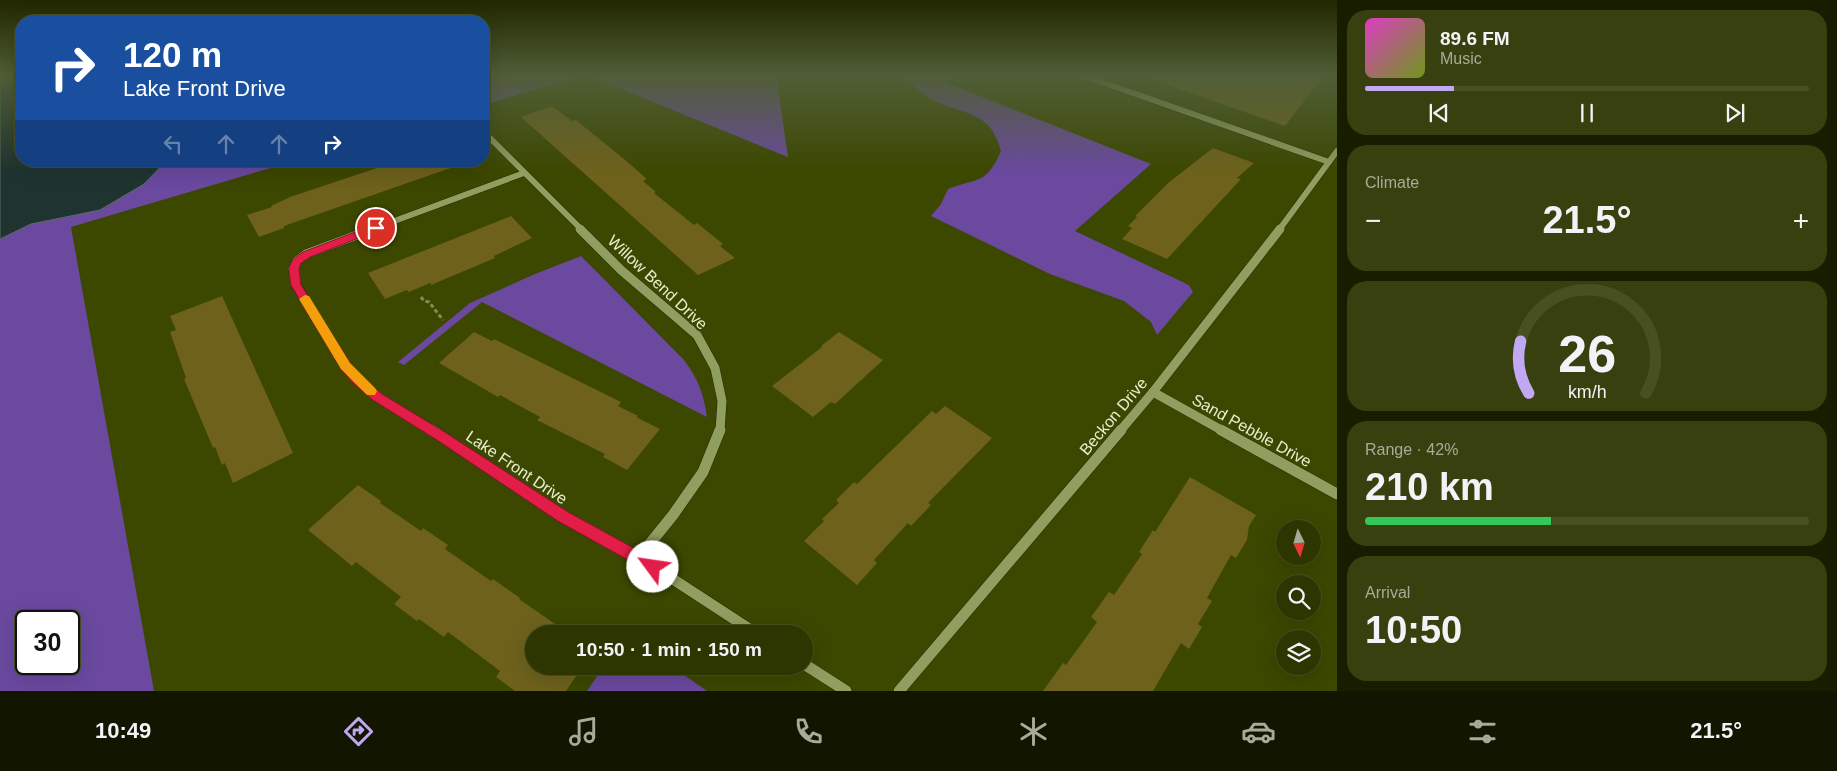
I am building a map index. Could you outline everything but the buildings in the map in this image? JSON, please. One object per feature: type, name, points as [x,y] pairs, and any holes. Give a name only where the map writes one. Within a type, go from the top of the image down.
[{"type":"street","points":[[1174,107],[1329,162]]},
{"type":"street","name":"Willow Bend Drive","points":[[490,138],[621,270],[697,335],[714,368],[722,401],[720,433],[703,472],[673,516],[639,557]]},
{"type":"street","name":"Beckon Drive","points":[[900,691],[1153,392],[1281,228],[1337,150]]},
{"type":"street","name":"Lake Front Drive","points":[[524,173],[306,254],[297,261],[293,269],[296,285],[346,366],[357,379],[378,397],[442,436],[563,517],[608,543],[639,557],[743,625]]},
{"type":"street","name":"Sand Pebble Drive","points":[[1153,392],[1337,494]]},
{"type":"street","points":[[813,670],[846,691]]},
{"type":"path","points":[[421,297],[424,301],[429,302],[443,320]]},
{"type":"shaded area","points":[[0,107],[15,107],[15,167],[274,167],[71,227],[154,691],[0,691]]},
{"type":"shaded area","points":[[666,107],[781,107],[788,157]]},
{"type":"shaded area","points":[[952,107],[1008,107],[1151,164],[1075,231],[1189,285],[1193,292],[1157,335],[1151,322],[1124,301],[1050,274],[931,216],[941,204],[948,189],[986,175],[996,162],[1001,151],[990,128],[983,121]]},
{"type":"shaded area","points":[[581,256],[684,360],[700,387],[707,417],[482,302],[404,365],[398,362],[470,303]]},
{"type":"shaded area","points":[[598,675],[684,675],[707,691],[587,691]]},
{"type":"water","points":[[0,107],[15,107],[15,167],[160,167],[144,184],[100,210],[31,224],[0,239]]},
{"type":"slow traffic","points":[[305,299],[335,352],[357,379],[371,391]]},
{"type":"route","points":[[376,228],[306,254],[297,261],[293,269],[296,285],[322,326],[335,352],[346,366],[357,379],[378,397],[442,436],[563,517],[608,543],[639,557],[653,567]]}]
